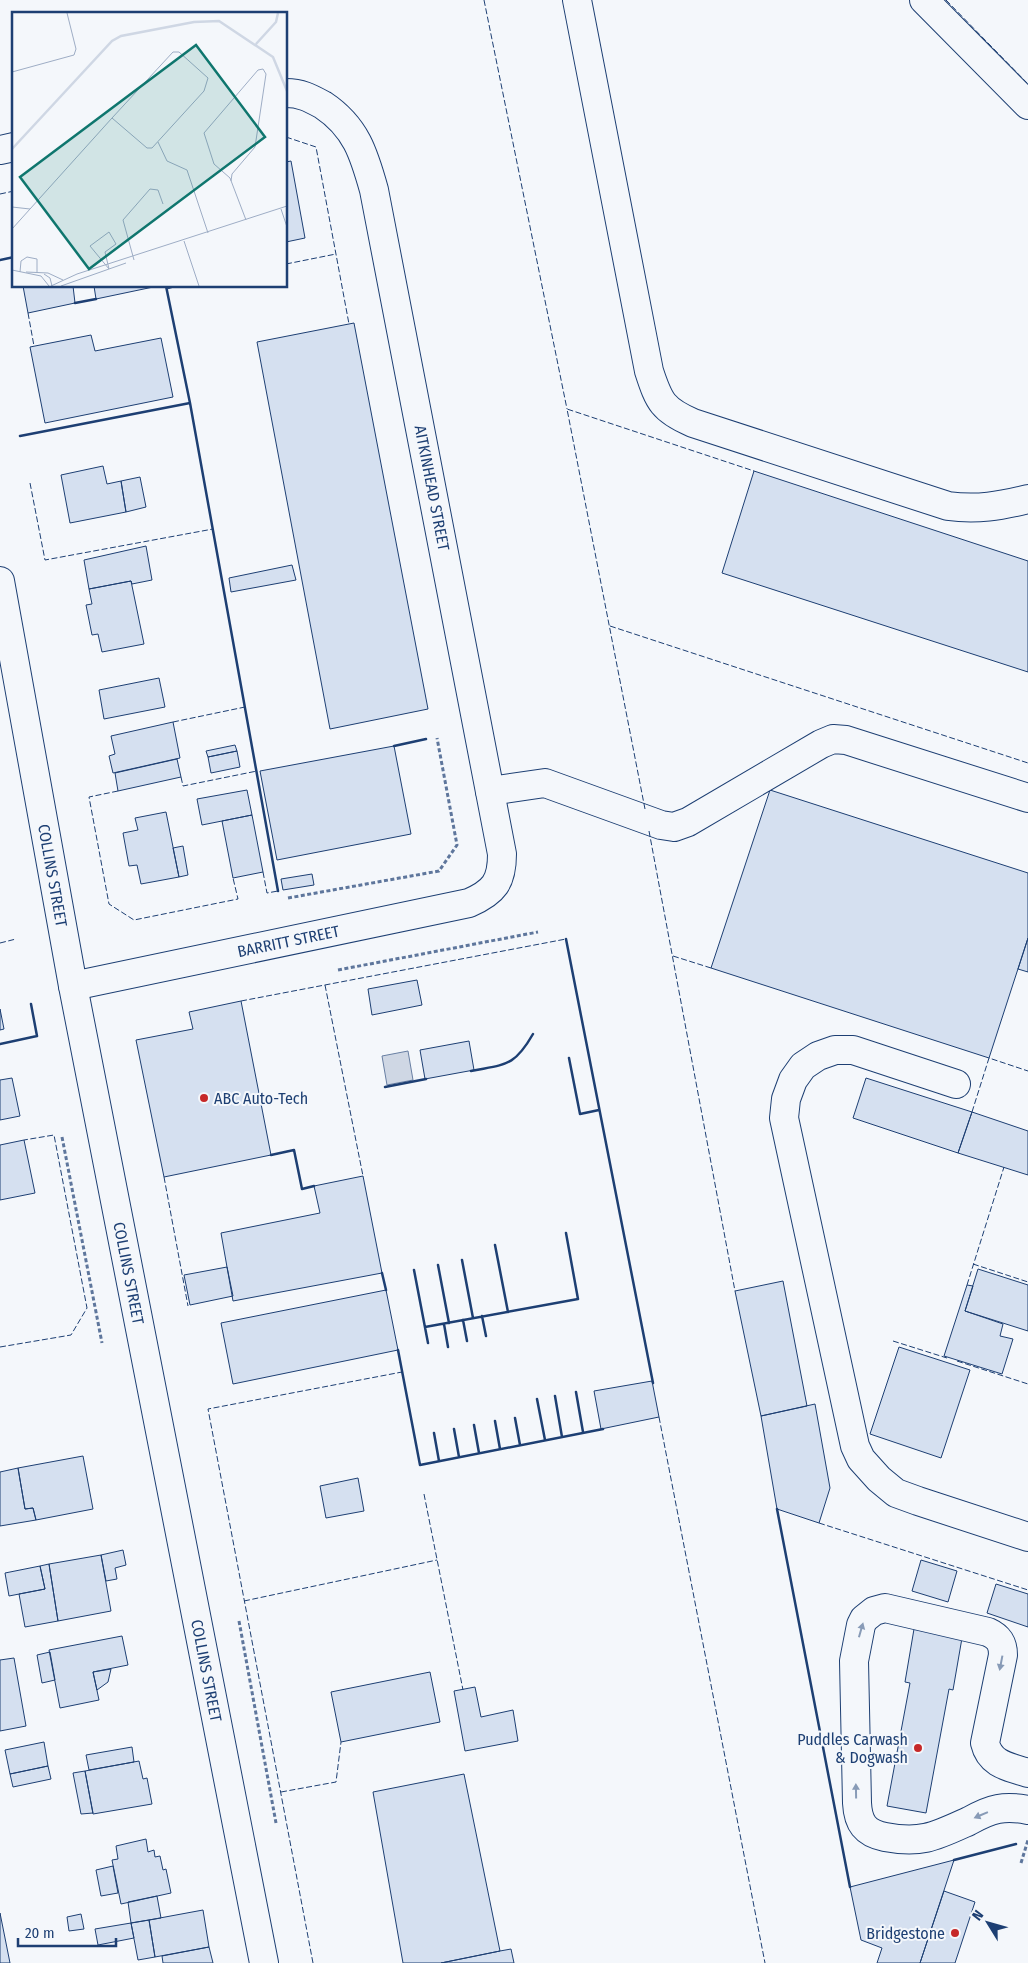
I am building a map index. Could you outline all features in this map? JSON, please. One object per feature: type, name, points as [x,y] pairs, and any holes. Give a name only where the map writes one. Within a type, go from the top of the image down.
[{"type":"street","points":[[577,0],[649,371],[655,390],[663,404],[674,415],[693,423],[948,506],[971,509],[1028,499]]},
{"type":"street","points":[[924,0],[1028,105]]},
{"type":"street","name":"AITKINHEAD STREET","points":[[288,93],[298,93],[311,98],[334,113],[346,124],[365,157],[374,190],[502,854],[502,868],[497,884]]},
{"type":"street","name":"COLLINS STREET","points":[[0,581],[73,986],[264,1963]]},
{"type":"street","points":[[490,791],[545,783],[662,826],[674,827],[688,822],[821,744],[833,739],[846,740],[1028,798]]},
{"type":"street","name":"BARRITT STREET","points":[[73,986],[469,903],[484,896],[497,884]]},
{"type":"street","points":[[956,1084],[853,1050],[834,1050],[818,1056],[803,1066],[793,1080],[786,1100],[784,1118],[855,1446],[861,1459],[878,1479],[896,1493],[1028,1537]]},
{"type":"street","points":[[1028,1773],[996,1762],[990,1756],[985,1744],[1003,1655],[1000,1641],[995,1635],[884,1608],[868,1615],[861,1625],[854,1661],[857,1803],[860,1823],[868,1831],[877,1835],[906,1841],[923,1840],[997,1809],[1028,1810]]},
{"type":"path","points":[[288,898],[439,871],[457,845],[437,738]]},
{"type":"path","points":[[338,970],[538,932]]},
{"type":"path","points":[[62,1137],[102,1343]]},
{"type":"path","points":[[239,1621],[276,1823]]},
{"type":"path","points":[[1021,1863],[1028,1840]]},
{"type":"shaded area","points":[[408,1051],[413,1080],[387,1085],[382,1056]]},
{"type":"building","points":[[291,161],[305,238],[288,242],[288,162]]},
{"type":"building","points":[[23,288],[73,288],[75,303],[28,313]]},
{"type":"building","points":[[94,288],[148,288],[96,299]]},
{"type":"building","points":[[354,323],[428,709],[330,729],[257,342]]},
{"type":"building","points":[[91,335],[95,351],[161,338],[173,397],[45,423],[30,347]]},
{"type":"building","points":[[103,466],[107,484],[121,481],[126,512],[70,523],[61,475]]},
{"type":"building","points":[[754,471],[1028,561],[1028,672],[722,573]]},
{"type":"building","points":[[140,477],[146,507],[126,512],[121,481]]},
{"type":"building","points":[[146,546],[152,580],[132,584],[131,581],[89,589],[84,560]]},
{"type":"building","points":[[292,565],[296,580],[231,592],[229,578]]},
{"type":"building","points":[[131,581],[144,644],[102,652],[98,634],[92,635],[86,605],[92,604],[89,589]]},
{"type":"building","points":[[159,678],[165,707],[104,719],[99,690]]},
{"type":"building","points":[[173,722],[180,758],[113,773],[109,756],[115,754],[111,736]]},
{"type":"building","points":[[235,745],[237,751],[208,757],[206,751]]},
{"type":"building","points":[[394,746],[411,834],[277,860],[260,771]]},
{"type":"building","points":[[237,751],[240,767],[211,773],[208,757]]},
{"type":"building","points":[[177,759],[181,777],[118,791],[115,773]]},
{"type":"building","points":[[247,790],[252,815],[202,825],[197,799]]},
{"type":"building","points":[[770,790],[1028,873],[1028,938],[989,1058],[711,968]]},
{"type":"building","points":[[166,812],[179,877],[141,884],[137,865],[129,866],[123,833],[138,830],[135,818]]},
{"type":"building","points":[[252,815],[263,872],[233,878],[222,821]]},
{"type":"building","points":[[183,846],[188,875],[179,877],[173,848]]},
{"type":"building","points":[[312,874],[314,885],[283,890],[281,879]]},
{"type":"building","points":[[1028,938],[1028,972],[1018,969]]},
{"type":"building","points":[[417,980],[422,1005],[372,1015],[368,989]]},
{"type":"building","name":"ABC Auto-Tech","points":[[241,1001],[271,1155],[164,1177],[136,1040],[193,1029],[189,1012]]},
{"type":"building","points":[[0,1009],[4,1029],[0,1030]]},
{"type":"building","points":[[469,1041],[474,1070],[425,1079],[420,1050]]},
{"type":"building","points":[[12,1078],[20,1116],[0,1120],[0,1080]]},
{"type":"building","points":[[866,1078],[972,1112],[958,1153],[853,1118]]},
{"type":"building","points":[[972,1112],[1028,1131],[1028,1175],[958,1153]]},
{"type":"building","points":[[24,1140],[35,1193],[0,1200],[0,1145]]},
{"type":"building","points":[[363,1176],[382,1273],[233,1301],[221,1233],[320,1213],[314,1186]]},
{"type":"building","points":[[227,1267],[233,1296],[190,1305],[184,1275]]},
{"type":"building","points":[[978,1269],[1028,1285],[1028,1331],[965,1311]]},
{"type":"building","points":[[783,1281],[807,1406],[761,1416],[735,1291]]},
{"type":"building","points":[[967,1285],[973,1286],[965,1311],[1003,1324],[1000,1336],[1013,1339],[1002,1374],[944,1356]]},
{"type":"building","points":[[386,1290],[398,1350],[233,1384],[221,1323]]},
{"type":"building","points":[[899,1347],[970,1370],[941,1458],[870,1434]]},
{"type":"building","points":[[652,1381],[659,1417],[601,1429],[594,1391]]},
{"type":"building","points":[[815,1404],[830,1488],[819,1523],[777,1509],[761,1416]]},
{"type":"building","points":[[83,1456],[93,1509],[36,1520],[33,1508],[25,1509],[18,1468]]},
{"type":"building","points":[[18,1468],[25,1509],[33,1508],[36,1520],[0,1526],[0,1472]]},
{"type":"building","points":[[358,1478],[364,1511],[326,1518],[320,1486]]},
{"type":"building","points":[[123,1550],[126,1565],[115,1568],[117,1579],[106,1581],[101,1555]]},
{"type":"building","points":[[101,1555],[111,1611],[58,1621],[49,1564]]},
{"type":"building","points":[[921,1560],[957,1571],[948,1602],[912,1591]]},
{"type":"building","points":[[49,1564],[58,1621],[25,1627],[19,1594],[45,1589],[40,1566]]},
{"type":"building","points":[[40,1566],[45,1589],[9,1596],[5,1573]]},
{"type":"building","points":[[996,1584],[1028,1594],[1028,1627],[987,1613]]},
{"type":"building","name":"Puddles Carwash & Dogwash","points":[[914,1629],[962,1638],[953,1690],[949,1689],[926,1813],[887,1806],[910,1683],[905,1682]]},
{"type":"building","points":[[122,1636],[128,1665],[93,1672],[99,1700],[60,1708],[49,1650]]},
{"type":"building","points":[[50,1652],[55,1680],[42,1683],[37,1655]]},
{"type":"building","points":[[14,1658],[26,1726],[0,1731],[0,1660]]},
{"type":"building","points":[[111,1669],[108,1682],[97,1690],[93,1672]]},
{"type":"building","points":[[430,1672],[440,1722],[341,1742],[331,1692]]},
{"type":"building","points":[[475,1687],[481,1717],[513,1710],[518,1741],[465,1751],[454,1691]]},
{"type":"building","points":[[44,1742],[48,1766],[10,1774],[5,1750]]},
{"type":"building","points":[[132,1747],[134,1762],[89,1770],[86,1755]]},
{"type":"building","points":[[139,1761],[143,1779],[147,1778],[152,1804],[93,1814],[85,1771]]},
{"type":"building","points":[[48,1766],[51,1779],[13,1787],[10,1774]]},
{"type":"building","points":[[85,1771],[93,1813],[81,1814],[73,1773]]},
{"type":"building","points":[[464,1774],[500,1951],[441,1963],[403,1963],[373,1792]]},
{"type":"building","points":[[146,1839],[148,1852],[154,1850],[155,1857],[160,1856],[163,1870],[166,1869],[171,1893],[121,1904],[112,1860],[118,1859],[116,1846]]},
{"type":"building","points":[[954,1860],[920,1963],[877,1963],[882,1948],[861,1940],[850,1887]]},
{"type":"building","points":[[113,1866],[118,1893],[101,1896],[96,1870]]},
{"type":"building","points":[[944,1891],[975,1902],[955,1963],[920,1963]]},
{"type":"building","points":[[157,1896],[161,1918],[131,1923],[128,1902]]},
{"type":"building","points":[[203,1910],[209,1947],[155,1957],[149,1920]]},
{"type":"building","points":[[0,1913],[10,1963],[0,1963]]},
{"type":"building","points":[[81,1914],[84,1929],[69,1931],[67,1917]]},
{"type":"building","points":[[149,1920],[155,1957],[138,1960],[131,1923]]},
{"type":"building","points":[[131,1923],[134,1938],[98,1945],[95,1929]]},
{"type":"building","points":[[209,1947],[213,1963],[163,1963],[162,1956]]},
{"type":"building","points":[[511,1949],[514,1963],[441,1963],[500,1951]]},
{"type":"fence","points":[[484,0],[567,409]]},
{"type":"fence","points":[[946,0],[1028,84]]},
{"type":"fence","points":[[288,138],[316,147],[349,324]]},
{"type":"fence","points":[[0,194],[12,191]]},
{"type":"fence","points":[[288,264],[336,254]]},
{"type":"fence","points":[[28,313],[34,346]]},
{"type":"fence","points":[[645,809],[567,409],[754,471]]},
{"type":"fence","points":[[30,483],[45,560],[213,529]]},
{"type":"fence","points":[[610,626],[1028,763]]},
{"type":"fence","points":[[173,722],[245,707]]},
{"type":"fence","points":[[181,777],[183,786],[257,771]]},
{"type":"fence","points":[[118,791],[89,797],[109,904],[134,920],[238,899],[233,878]]},
{"type":"fence","points":[[649,831],[735,1291]]},
{"type":"fence","points":[[263,872],[267,893],[278,891]]},
{"type":"fence","points":[[0,943],[16,939]]},
{"type":"fence","points":[[241,1001],[566,939]]},
{"type":"fence","points":[[673,956],[711,968]]},
{"type":"fence","points":[[325,985],[363,1176]]},
{"type":"fence","points":[[972,1112],[989,1058],[1028,1071]]},
{"type":"fence","points":[[0,1347],[71,1335],[87,1308],[54,1135],[24,1140]]},
{"type":"fence","points":[[967,1285],[1004,1167]]},
{"type":"fence","points":[[164,1177],[188,1306]]},
{"type":"fence","points":[[973,1264],[1028,1282]]},
{"type":"fence","points":[[893,1341],[947,1358]]},
{"type":"fence","points":[[957,1361],[1028,1384]]},
{"type":"fence","points":[[313,1963],[208,1409],[402,1372]]},
{"type":"fence","points":[[659,1417],[765,1963]]},
{"type":"fence","points":[[424,1494],[463,1690]]},
{"type":"fence","points":[[819,1523],[1028,1590]]},
{"type":"fence","points":[[244,1601],[437,1560]]},
{"type":"fence","points":[[281,1792],[336,1782],[341,1742]]},
{"type":"wall","points":[[0,260],[12,257]]},
{"type":"wall","points":[[20,436],[190,403],[166,288]]},
{"type":"wall","points":[[75,303],[96,299]]},
{"type":"wall","points":[[190,403],[278,891]]},
{"type":"wall","points":[[394,746],[426,739]]},
{"type":"wall","points":[[566,939],[653,1383]]},
{"type":"wall","points":[[0,1044],[37,1036],[31,1004]]},
{"type":"wall","points":[[471,1071],[508,1062],[520,1053],[533,1034]]},
{"type":"wall","points":[[569,1058],[580,1114],[599,1110]]},
{"type":"wall","points":[[385,1087],[426,1079]]},
{"type":"wall","points":[[271,1155],[294,1150],[302,1189],[314,1186]]},
{"type":"wall","points":[[425,1327],[578,1299],[566,1233]]},
{"type":"wall","points":[[495,1245],[508,1312]]},
{"type":"wall","points":[[462,1260],[473,1318]]},
{"type":"wall","points":[[438,1265],[449,1323]]},
{"type":"wall","points":[[414,1270],[428,1343]]},
{"type":"wall","points":[[382,1273],[386,1290]]},
{"type":"wall","points":[[482,1316],[486,1336]]},
{"type":"wall","points":[[463,1320],[467,1341]]},
{"type":"wall","points":[[444,1324],[448,1347]]},
{"type":"wall","points":[[398,1350],[420,1465],[603,1429]]},
{"type":"wall","points":[[576,1392],[583,1432]]},
{"type":"wall","points":[[555,1396],[562,1437]]},
{"type":"wall","points":[[537,1399],[545,1440]]},
{"type":"wall","points":[[515,1418],[520,1445]]},
{"type":"wall","points":[[495,1421],[500,1449]]},
{"type":"wall","points":[[474,1425],[479,1453]]},
{"type":"wall","points":[[454,1429],[459,1457]]},
{"type":"wall","points":[[434,1433],[439,1461]]},
{"type":"wall","points":[[777,1509],[850,1887]]},
{"type":"wall","points":[[954,1860],[1016,1844]]},
{"type":"place","name":"ABC Auto-Tech","points":[[204,1098]]},
{"type":"place","name":"Puddles Carwash & Dogwash","points":[[918,1748]]},
{"type":"place","name":"Bridgestone","points":[[955,1933]]}]
